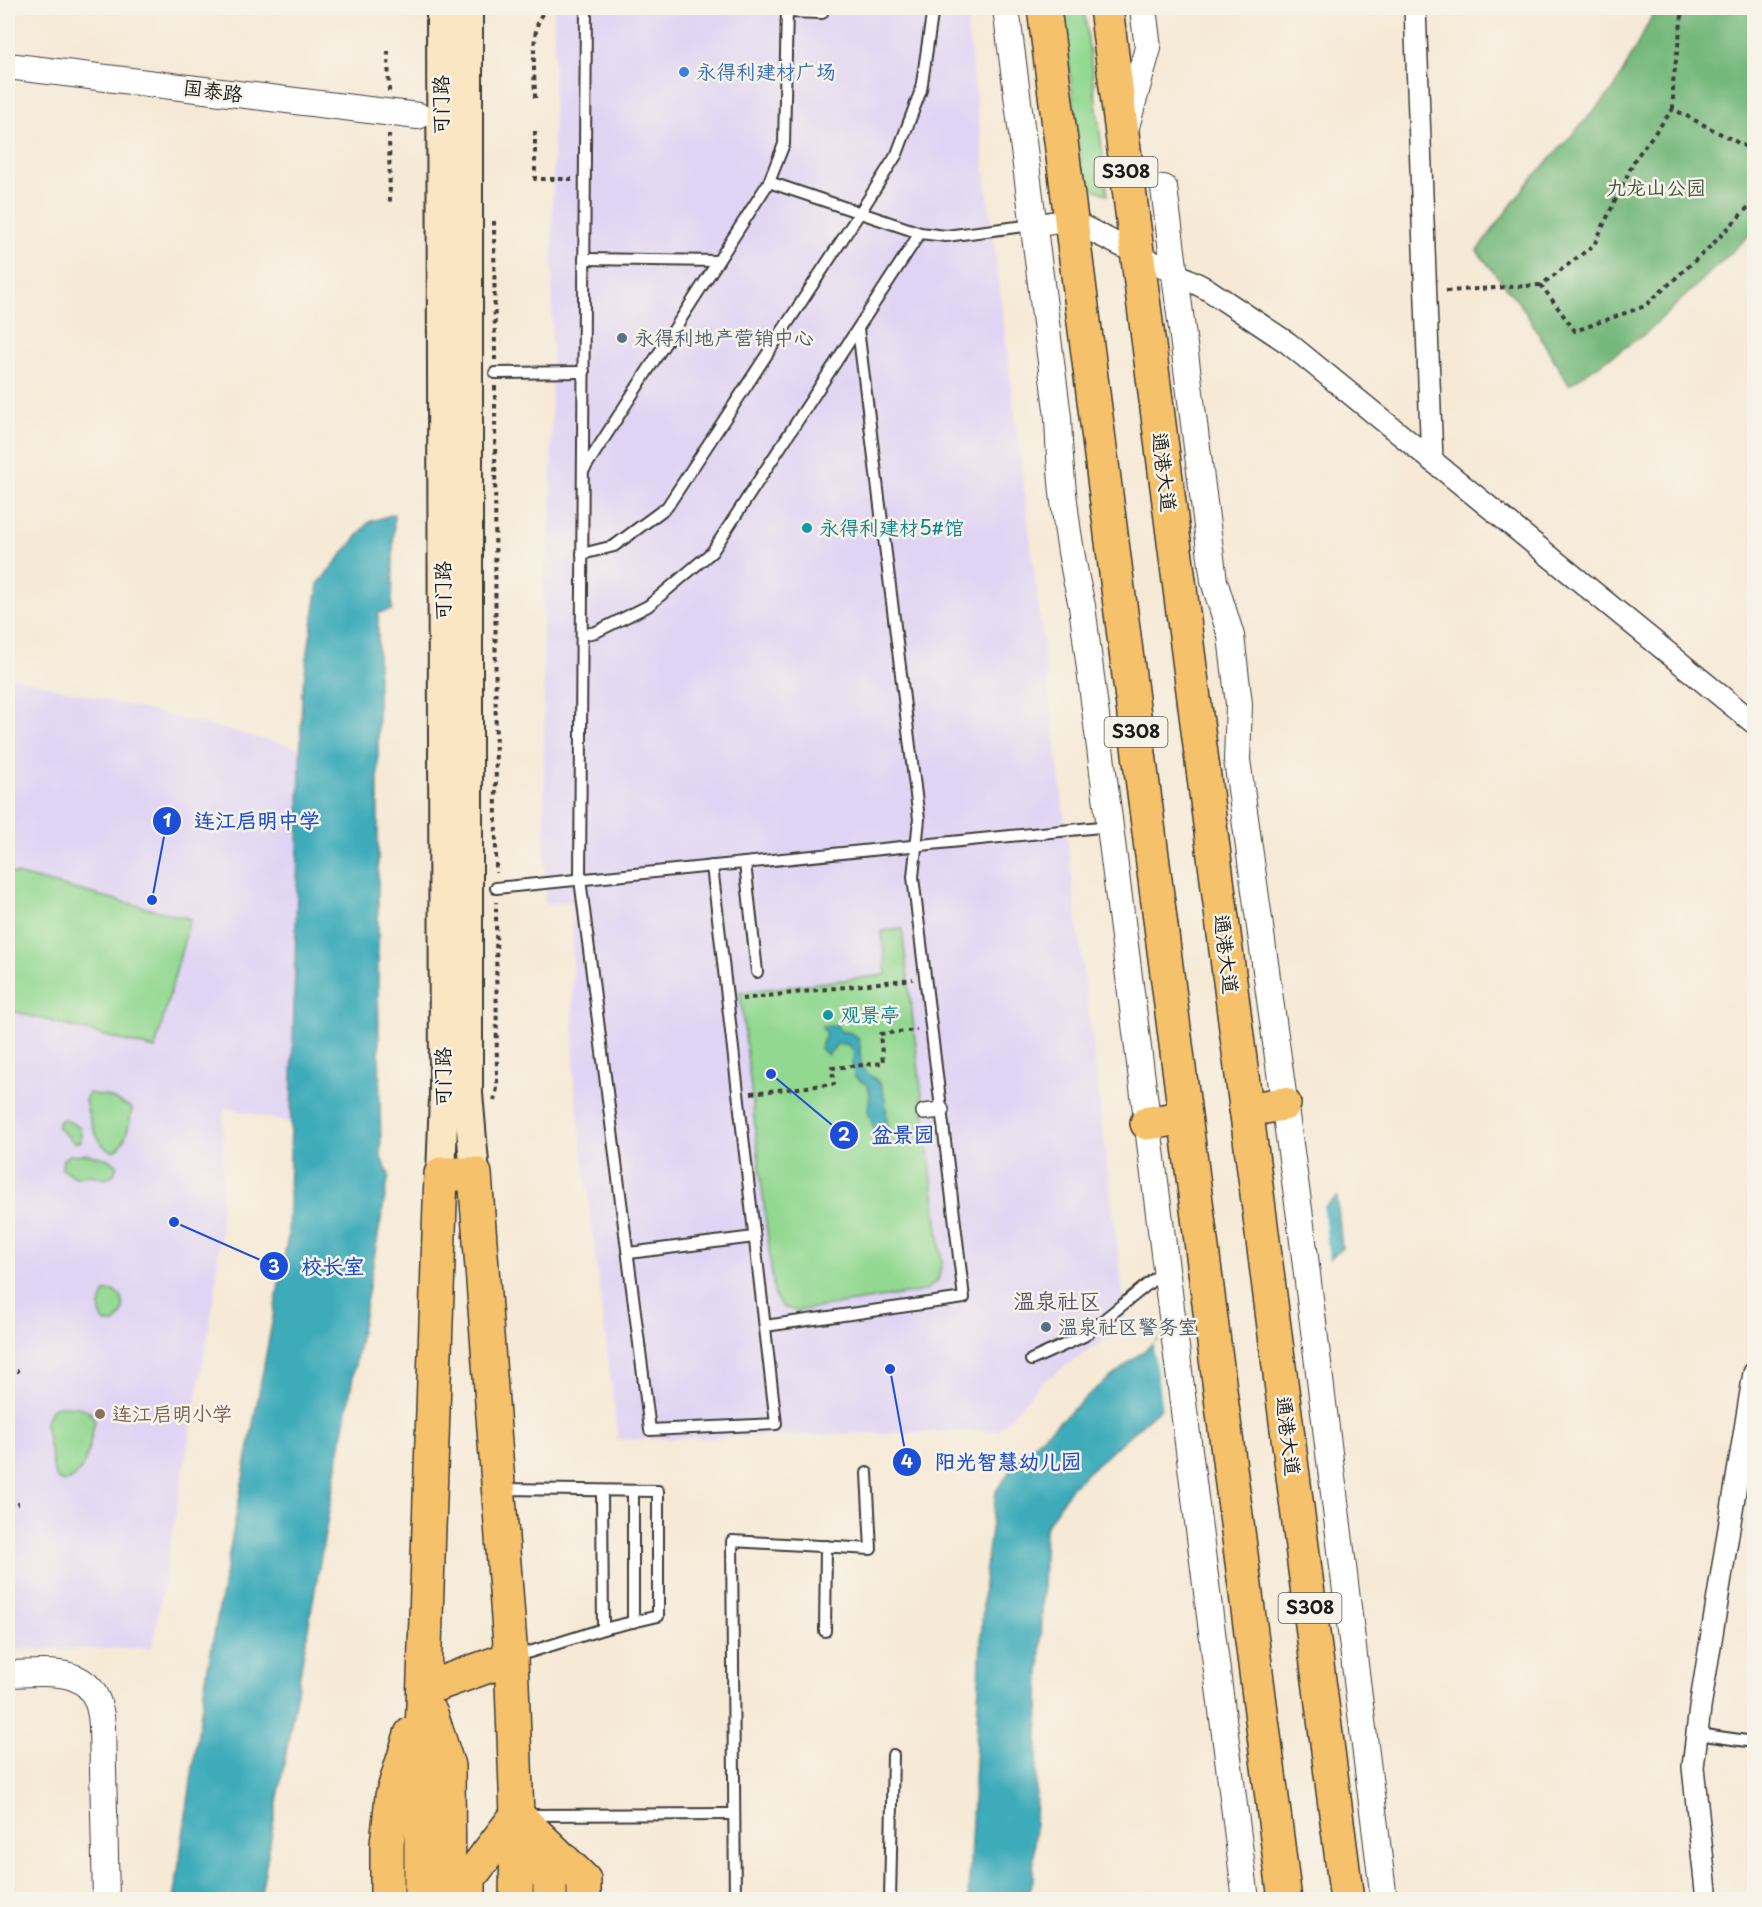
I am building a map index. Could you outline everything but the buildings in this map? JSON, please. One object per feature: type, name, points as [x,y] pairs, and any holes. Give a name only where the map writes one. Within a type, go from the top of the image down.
[{"type":"main road","name":"可门路","points":[[441,8],[444,1097],[441,1174]]},
{"type":"main road","name":"可门路","points":[[468,8],[468,1094],[475,1174]]},
{"type":"main road","name":"S308","points":[[1044,8],[1285,1899]]},
{"type":"main road","name":"通港大道","points":[[1106,8],[1347,1899]]},
{"type":"main road","points":[[1246,1110],[1284,1104]]},
{"type":"main road","points":[[1147,1123],[1185,1118]]},
{"type":"main road","points":[[421,1899],[424,1689],[441,1174],[475,1174],[511,1658],[517,1815],[516,1899]]},
{"type":"main road","points":[[424,1689],[511,1658]]},
{"type":"main road","points":[[387,1899],[387,1844],[392,1796],[424,1689]]},
{"type":"main road","points":[[405,1899],[406,1776],[424,1689]]},
{"type":"main road","points":[[424,1689],[435,1768],[435,1899]]},
{"type":"main road","points":[[424,1689],[447,1766],[449,1899]]},
{"type":"main road","points":[[469,1899],[469,1878],[517,1815]]},
{"type":"main road","points":[[485,1899],[485,1879],[517,1815]]},
{"type":"main road","points":[[499,1899],[499,1878],[517,1815]]},
{"type":"main road","points":[[517,1815],[532,1882],[532,1899]]},
{"type":"main road","points":[[517,1815],[550,1882],[550,1899]]},
{"type":"main road","points":[[517,1815],[568,1881],[567,1899]]},
{"type":"main road","points":[[517,1815],[584,1880],[584,1899]]},
{"type":"street","points":[[1006,8],[1058,417],[1060,471],[1070,555],[1082,606],[1246,1899]]},
{"type":"street","points":[[1122,138],[1148,48],[1143,8]]},
{"type":"street","points":[[1415,8],[1432,461]]},
{"type":"street","name":"国泰路","points":[[8,66],[418,116]]},
{"type":"street","points":[[1164,188],[1214,581],[1231,636],[1239,704],[1238,760],[1300,1218],[1384,1899]]},
{"type":"street","points":[[1034,225],[1070,220],[1207,289],[1288,343],[1755,723]]},
{"type":"street","points":[[924,1112],[942,1110]]},
{"type":"street","points":[[1707,1899],[1693,1767],[1755,1373]]},
{"type":"street","points":[[8,1674],[70,1675],[88,1686],[98,1700],[102,1726],[106,1899]]},
{"type":"lane","points":[[586,8],[580,879],[650,1430],[776,1424],[712,866]]},
{"type":"lane","points":[[583,471],[769,182],[784,144],[787,10],[822,13],[822,8]]},
{"type":"lane","points":[[582,554],[614,546],[667,507],[897,154],[921,90],[933,8]]},
{"type":"lane","points":[[769,182],[858,214],[920,233],[946,236],[1034,225]]},
{"type":"lane","points":[[582,635],[596,632],[648,606],[712,552],[920,233]]},
{"type":"lane","points":[[584,259],[718,261]]},
{"type":"lane","points":[[765,1326],[964,1298],[913,877],[919,819],[858,329]]},
{"type":"lane","points":[[495,373],[584,372]]},
{"type":"lane","points":[[496,888],[1110,826]]},
{"type":"lane","points":[[745,863],[757,972]]},
{"type":"lane","points":[[629,1253],[754,1237]]},
{"type":"lane","points":[[1031,1360],[1084,1336],[1166,1270]]},
{"type":"lane","points":[[735,1899],[732,1540],[871,1549],[867,1473]]},
{"type":"lane","points":[[497,1489],[658,1491],[658,1616],[603,1629],[511,1658]]},
{"type":"lane","points":[[602,1491],[603,1629]]},
{"type":"lane","points":[[633,1491],[633,1622]]},
{"type":"lane","points":[[825,1631],[826,1546]]},
{"type":"lane","points":[[1697,1734],[1755,1742]]},
{"type":"lane","points":[[890,1899],[893,1755]]},
{"type":"lane","points":[[517,1815],[734,1814]]},
{"type":"path","points":[[535,98],[535,30],[538,19],[549,8]]},
{"type":"path","points":[[1425,291],[1482,290],[1541,285],[1594,245],[1635,159],[1673,110],[1673,83],[1683,8]]},
{"type":"path","points":[[388,51],[389,98]]},
{"type":"path","points":[[1673,110],[1755,151]]},
{"type":"path","points":[[389,130],[390,202]]},
{"type":"path","points":[[535,130],[535,179],[585,178]]},
{"type":"path","points":[[1541,285],[1575,331],[1645,306],[1712,245],[1755,201]]},
{"type":"path","points":[[491,1109],[497,1088],[494,220]]},
{"type":"path","points":[[727,1000],[926,978]]},
{"type":"path","points":[[738,1095],[834,1084],[832,1068],[883,1063],[880,1034],[932,1028]]},
{"type":"path","points":[[8,1371],[19,1371]]},
{"type":"path","points":[[8,1504],[19,1504]]},
{"type":"shaded area","points":[[554,8],[969,8],[968,32],[1127,1325],[1042,1382],[999,1430],[618,1440],[574,1081],[572,901],[545,904],[543,594],[551,516]]},
{"type":"shaded area","points":[[8,676],[300,748],[290,1123],[224,1107],[221,1224],[215,1293],[152,1648],[8,1650]]},
{"type":"green space","points":[[1062,8],[1084,8],[1108,195],[1083,184]]},
{"type":"green space","name":"九龙山公园","points":[[1650,8],[1754,8],[1754,231],[1645,334],[1569,385],[1523,308],[1477,251],[1527,184],[1614,89],[1652,16]]},
{"type":"green space","points":[[8,872],[190,919],[155,1049],[8,1010]]},
{"type":"green space","points":[[902,929],[942,1263],[938,1280],[925,1291],[796,1311],[782,1307],[774,1294],[740,992],[886,975],[882,931]]},
{"type":"green space","points":[[89,1093],[109,1097],[132,1108],[128,1130],[122,1144],[115,1150],[108,1149],[95,1132],[85,1100]]},
{"type":"green space","points":[[63,1119],[80,1127],[81,1141],[75,1143],[58,1128],[58,1123]]},
{"type":"green space","points":[[85,1154],[105,1158],[117,1164],[114,1174],[106,1179],[91,1175],[75,1177],[62,1169],[63,1159],[70,1155]]},
{"type":"green space","points":[[113,1291],[121,1296],[123,1310],[115,1323],[105,1323],[101,1315],[100,1304],[105,1292]]},
{"type":"green space","points":[[58,1406],[85,1409],[95,1421],[89,1449],[82,1467],[71,1479],[62,1482],[55,1477],[45,1423],[52,1408]]},
{"type":"water","points":[[394,514],[392,610],[378,613],[378,983],[381,1158],[389,1174],[260,1899],[174,1899],[205,1683],[288,1236],[302,693],[318,584],[369,522]]},
{"type":"water","points":[[837,1025],[840,1031],[855,1035],[858,1039],[863,1069],[883,1089],[888,1139],[886,1147],[880,1146],[868,1111],[870,1094],[868,1086],[855,1077],[852,1063],[854,1052],[847,1044],[837,1044],[828,1055],[820,1048],[826,1035],[822,1026]]},
{"type":"water","points":[[1337,1197],[1342,1248],[1072,1486],[1045,1528],[1033,1880],[1028,1899],[968,1900],[984,1583],[996,1491],[1021,1456],[1091,1393]]},
{"type":"pier","points":[[1323,1204],[1329,1263],[1162,1410],[1153,1344]]},
{"type":"place","name":"永得利建材广场","points":[[684,72]]},
{"type":"place","name":"永得利地产营销中心","points":[[622,338]]},
{"type":"place","name":"永得利建材5#馆","points":[[807,528]]},
{"type":"place","name":"连江启明中学","points":[[152,900]]},
{"type":"place","name":"观景亭","points":[[828,1015]]},
{"type":"place","name":"盆景园","points":[[771,1074]]},
{"type":"place","name":"校长室","points":[[174,1222]]},
{"type":"place","name":"温泉社区警务室","points":[[1046,1327]]},
{"type":"place","name":"阳光智慧幼儿园","points":[[890,1369]]},
{"type":"place","name":"连江启明小学","points":[[100,1414]]},
{"type":"district","name":"温泉社区","points":[[1057,1301]]}]
